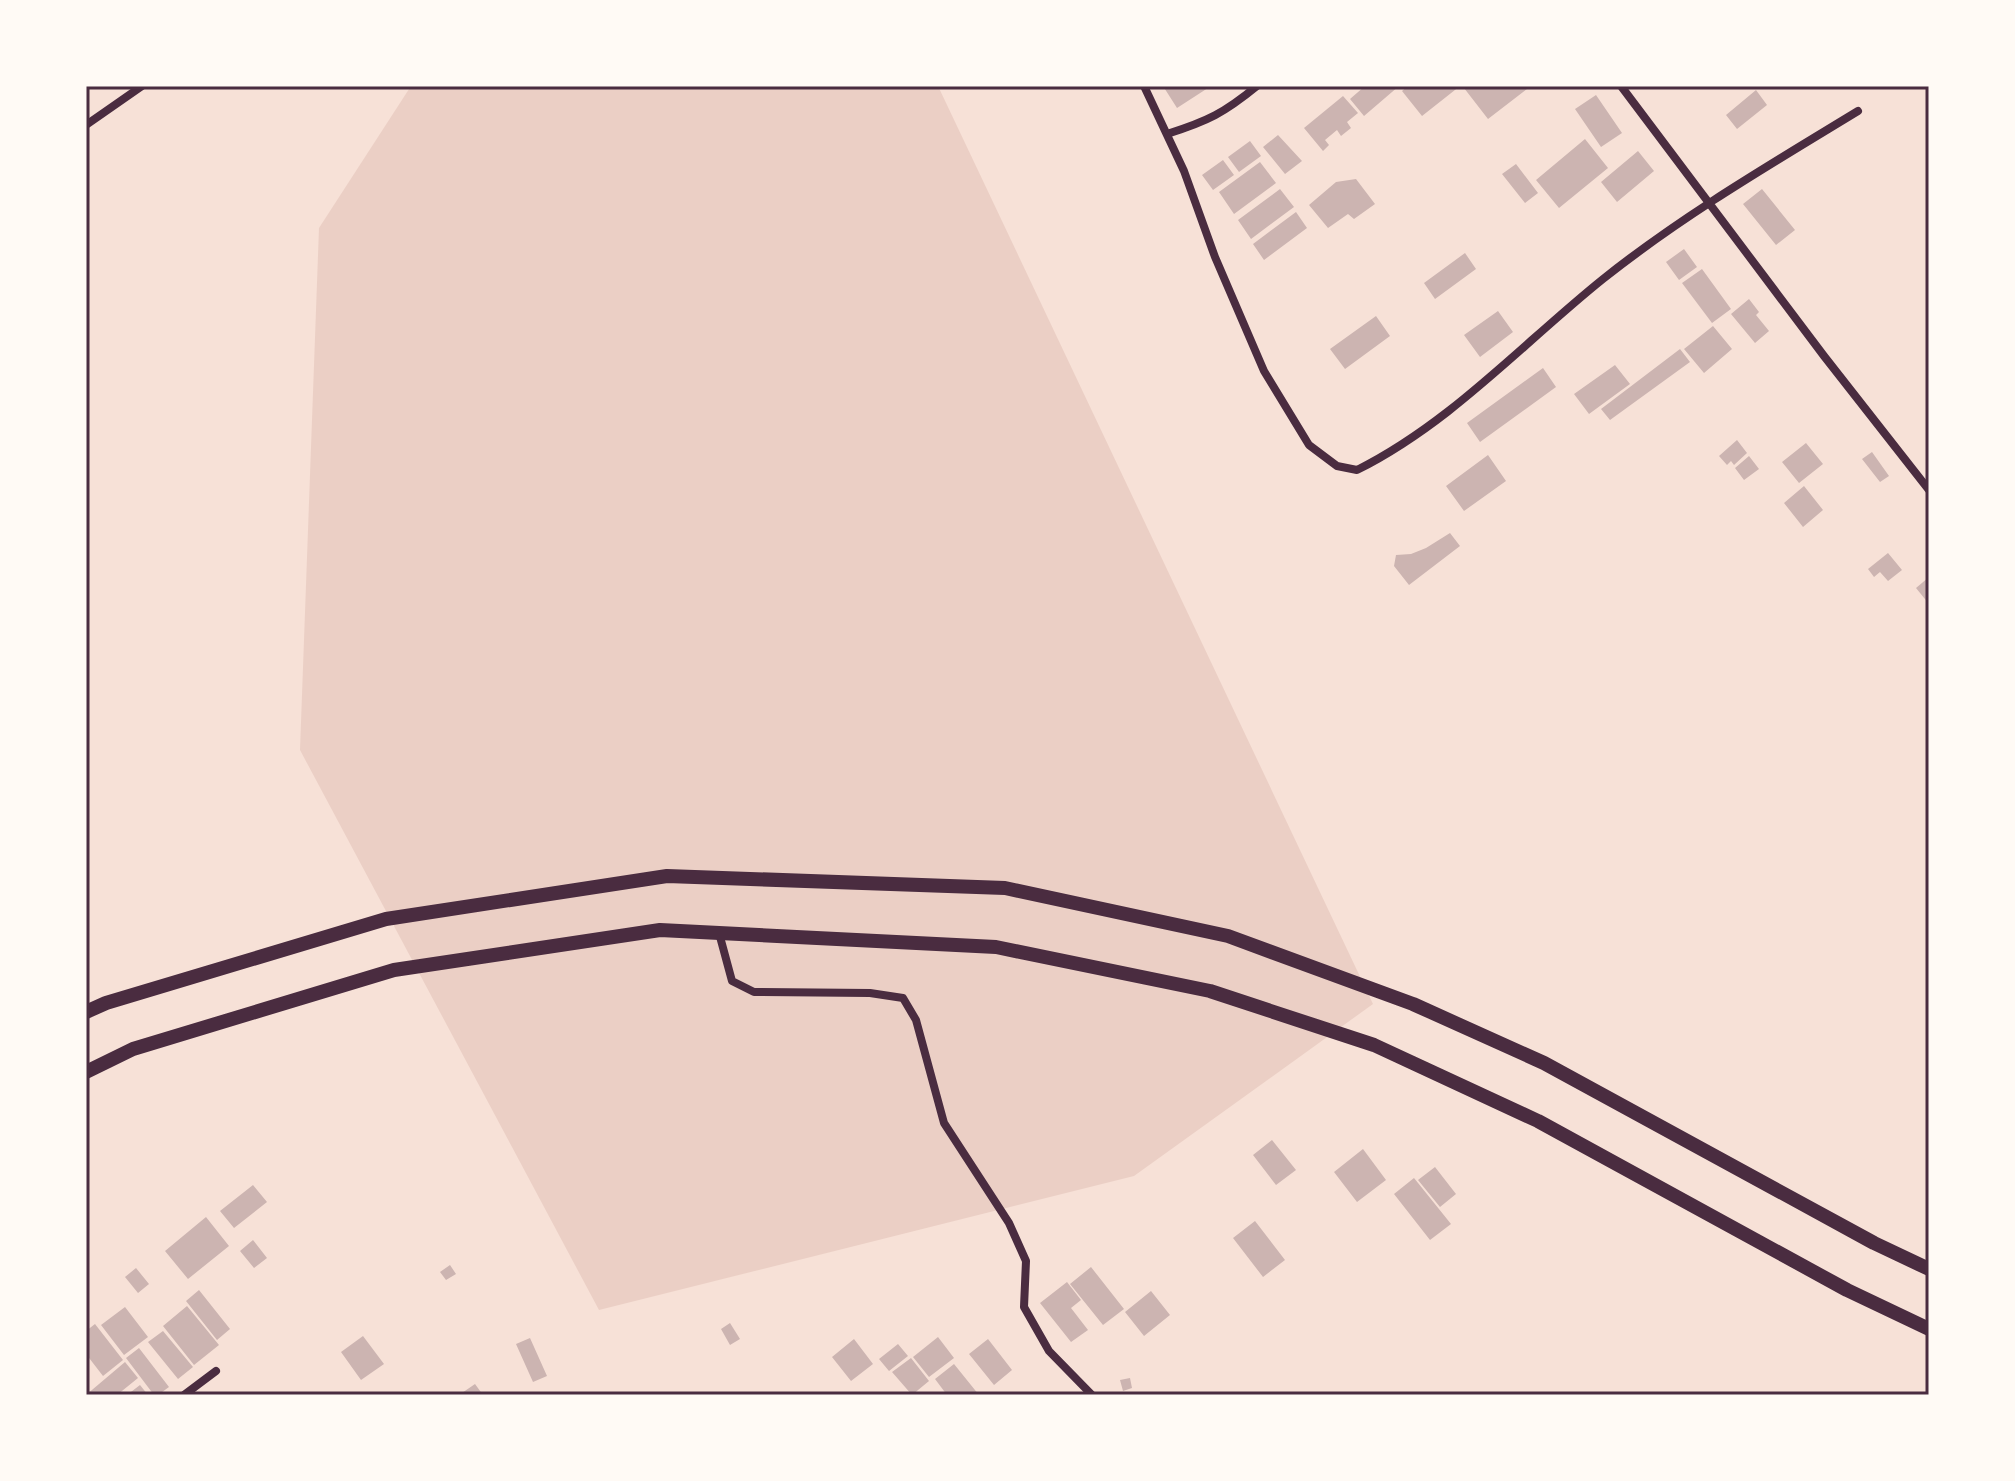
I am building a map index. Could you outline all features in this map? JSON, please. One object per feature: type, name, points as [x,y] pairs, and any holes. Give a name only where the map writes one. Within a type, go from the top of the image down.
[{"type":"highway","points":[[86,1012],[106,1003],[386,919],[667,876],[1005,888],[1228,936],[1413,1004],[1544,1063],[1874,1243],[1929,1269]]},
{"type":"highway","points":[[86,1072],[133,1049],[394,970],[660,930],[996,947],[1210,991],[1374,1045],[1538,1121],[1847,1290],[1929,1329]]},
{"type":"street","points":[[86,125],[142,86]]},
{"type":"street","points":[[1144,86],[1167,134],[1264,371],[1309,445],[1337,466],[1357,470],[1403,444],[1494,374],[1602,280],[1709,203],[1858,111]]},
{"type":"street","points":[[1167,134],[1228,110],[1257,86]]},
{"type":"street","points":[[1621,86],[1929,490]]},
{"type":"street","points":[[719,933],[732,981],[754,992],[870,993],[903,998],[916,1020],[944,1123],[1009,1223],[1026,1261],[1024,1307],[1049,1351],[1092,1395]]},
{"type":"street","points":[[184,1395],[216,1371]]},
{"type":"shaded area","points":[[411,86],[938,86],[1373,1004],[1134,1176],[599,1310],[300,750],[319,228]]},
{"type":"building","points":[[1163,86],[1211,86],[1177,108]]},
{"type":"building","points":[[1365,86],[1399,86],[1364,116],[1350,99]]},
{"type":"building","points":[[1408,86],[1460,86],[1422,116],[1402,91]]},
{"type":"building","points":[[1531,86],[1488,119],[1464,88]]},
{"type":"building","points":[[1756,90],[1767,105],[1737,129],[1726,115]]},
{"type":"building","points":[[1596,95],[1622,133],[1601,147],[1575,109]]},
{"type":"building","points":[[1343,96],[1358,113],[1347,122],[1351,128],[1341,136],[1337,130],[1325,140],[1329,145],[1323,151],[1304,128]]},
{"type":"building","points":[[1278,135],[1302,161],[1285,174],[1263,147]]},
{"type":"building","points":[[1585,139],[1608,168],[1559,208],[1536,180]]},
{"type":"building","points":[[1250,141],[1261,156],[1239,172],[1228,157]]},
{"type":"building","points":[[1638,151],[1654,171],[1617,202],[1601,182]]},
{"type":"building","points":[[1223,160],[1234,175],[1213,190],[1202,175]]},
{"type":"building","points":[[1260,162],[1276,183],[1234,214],[1219,192]]},
{"type":"building","points":[[1516,164],[1538,193],[1525,203],[1502,174]]},
{"type":"building","points":[[1356,179],[1375,204],[1354,219],[1348,214],[1328,228],[1309,205],[1336,182]]},
{"type":"building","points":[[1280,189],[1294,207],[1251,239],[1238,220]]},
{"type":"building","points":[[1762,189],[1795,230],[1776,245],[1743,204]]},
{"type":"building","points":[[1296,212],[1307,228],[1264,260],[1253,244]]},
{"type":"building","points":[[1684,249],[1697,267],[1679,280],[1666,262]]},
{"type":"building","points":[[1465,253],[1476,269],[1435,299],[1424,283]]},
{"type":"building","points":[[1702,269],[1731,309],[1712,323],[1682,283]]},
{"type":"building","points":[[1749,299],[1759,312],[1756,315],[1769,331],[1755,343],[1731,314]]},
{"type":"building","points":[[1498,311],[1513,332],[1480,357],[1464,335]]},
{"type":"building","points":[[1376,316],[1390,336],[1345,369],[1330,349]]},
{"type":"building","points":[[1713,326],[1732,349],[1704,373],[1684,349]]},
{"type":"building","points":[[1680,349],[1690,362],[1610,420],[1601,409]]},
{"type":"building","points":[[1615,365],[1630,384],[1589,414],[1574,394]]},
{"type":"building","points":[[1543,368],[1556,387],[1480,442],[1467,423]]},
{"type":"building","points":[[1737,440],[1747,453],[1734,465],[1731,461],[1727,465],[1719,456]]},
{"type":"building","points":[[1806,443],[1823,464],[1799,483],[1782,462]]},
{"type":"building","points":[[1872,452],[1889,476],[1880,482],[1862,459]]},
{"type":"building","points":[[1488,455],[1506,481],[1464,511],[1446,486]]},
{"type":"building","points":[[1749,456],[1759,469],[1744,480],[1735,468]]},
{"type":"building","points":[[1804,486],[1823,510],[1803,527],[1784,503]]},
{"type":"building","points":[[1450,533],[1460,546],[1409,585],[1394,566],[1396,555],[1411,554],[1426,548]]},
{"type":"building","points":[[1888,553],[1902,570],[1888,581],[1880,572],[1874,577],[1868,569]]},
{"type":"building","points":[[1929,577],[1929,604],[1916,588]]},
{"type":"building","points":[[1272,1140],[1296,1170],[1276,1185],[1253,1155]]},
{"type":"building","points":[[1363,1149],[1386,1180],[1357,1202],[1334,1172]]},
{"type":"building","points":[[1435,1167],[1456,1194],[1440,1207],[1418,1180]]},
{"type":"building","points":[[1414,1178],[1451,1224],[1430,1240],[1394,1194]]},
{"type":"building","points":[[253,1185],[267,1202],[234,1228],[220,1211]]},
{"type":"building","points":[[206,1217],[229,1246],[188,1279],[165,1251]]},
{"type":"building","points":[[1255,1221],[1285,1260],[1263,1277],[1233,1238]]},
{"type":"building","points":[[253,1240],[267,1258],[254,1268],[240,1251]]},
{"type":"building","points":[[450,1265],[456,1274],[446,1280],[440,1272]]},
{"type":"building","points":[[1091,1267],[1124,1309],[1103,1325],[1070,1284]]},
{"type":"building","points":[[136,1268],[149,1284],[138,1293],[125,1277]]},
{"type":"building","points":[[1067,1282],[1081,1300],[1071,1308],[1088,1330],[1071,1342],[1040,1303]]},
{"type":"building","points":[[199,1290],[230,1329],[217,1340],[186,1301]]},
{"type":"building","points":[[1151,1291],[1170,1315],[1144,1336],[1125,1312]]},
{"type":"building","points":[[187,1306],[219,1345],[194,1365],[163,1326]]},
{"type":"building","points":[[125,1307],[148,1337],[124,1355],[101,1325]]},
{"type":"building","points":[[730,1323],[740,1339],[730,1345],[721,1329]]},
{"type":"building","points":[[95,1324],[123,1360],[103,1376],[86,1354],[86,1331]]},
{"type":"building","points":[[163,1331],[193,1367],[178,1379],[148,1342]]},
{"type":"building","points":[[363,1336],[384,1364],[361,1380],[341,1352]]},
{"type":"building","points":[[938,1337],[954,1358],[929,1377],[913,1357]]},
{"type":"building","points":[[530,1338],[547,1376],[533,1382],[516,1344]]},
{"type":"building","points":[[854,1339],[873,1364],[851,1381],[832,1357]]},
{"type":"building","points":[[988,1339],[1012,1370],[994,1385],[969,1354]]},
{"type":"building","points":[[898,1344],[908,1356],[889,1371],[879,1359]]},
{"type":"building","points":[[139,1348],[169,1387],[158,1395],[154,1395],[126,1358]]},
{"type":"building","points":[[911,1358],[929,1381],[912,1395],[892,1372]]},
{"type":"building","points":[[125,1362],[138,1378],[117,1395],[86,1395]]},
{"type":"building","points":[[954,1364],[979,1395],[947,1395],[935,1379]]},
{"type":"building","points":[[1130,1378],[1132,1388],[1123,1391],[1120,1380]]},
{"type":"building","points":[[475,1384],[483,1395],[459,1395]]},
{"type":"building","points":[[140,1385],[148,1395],[127,1395]]}]
